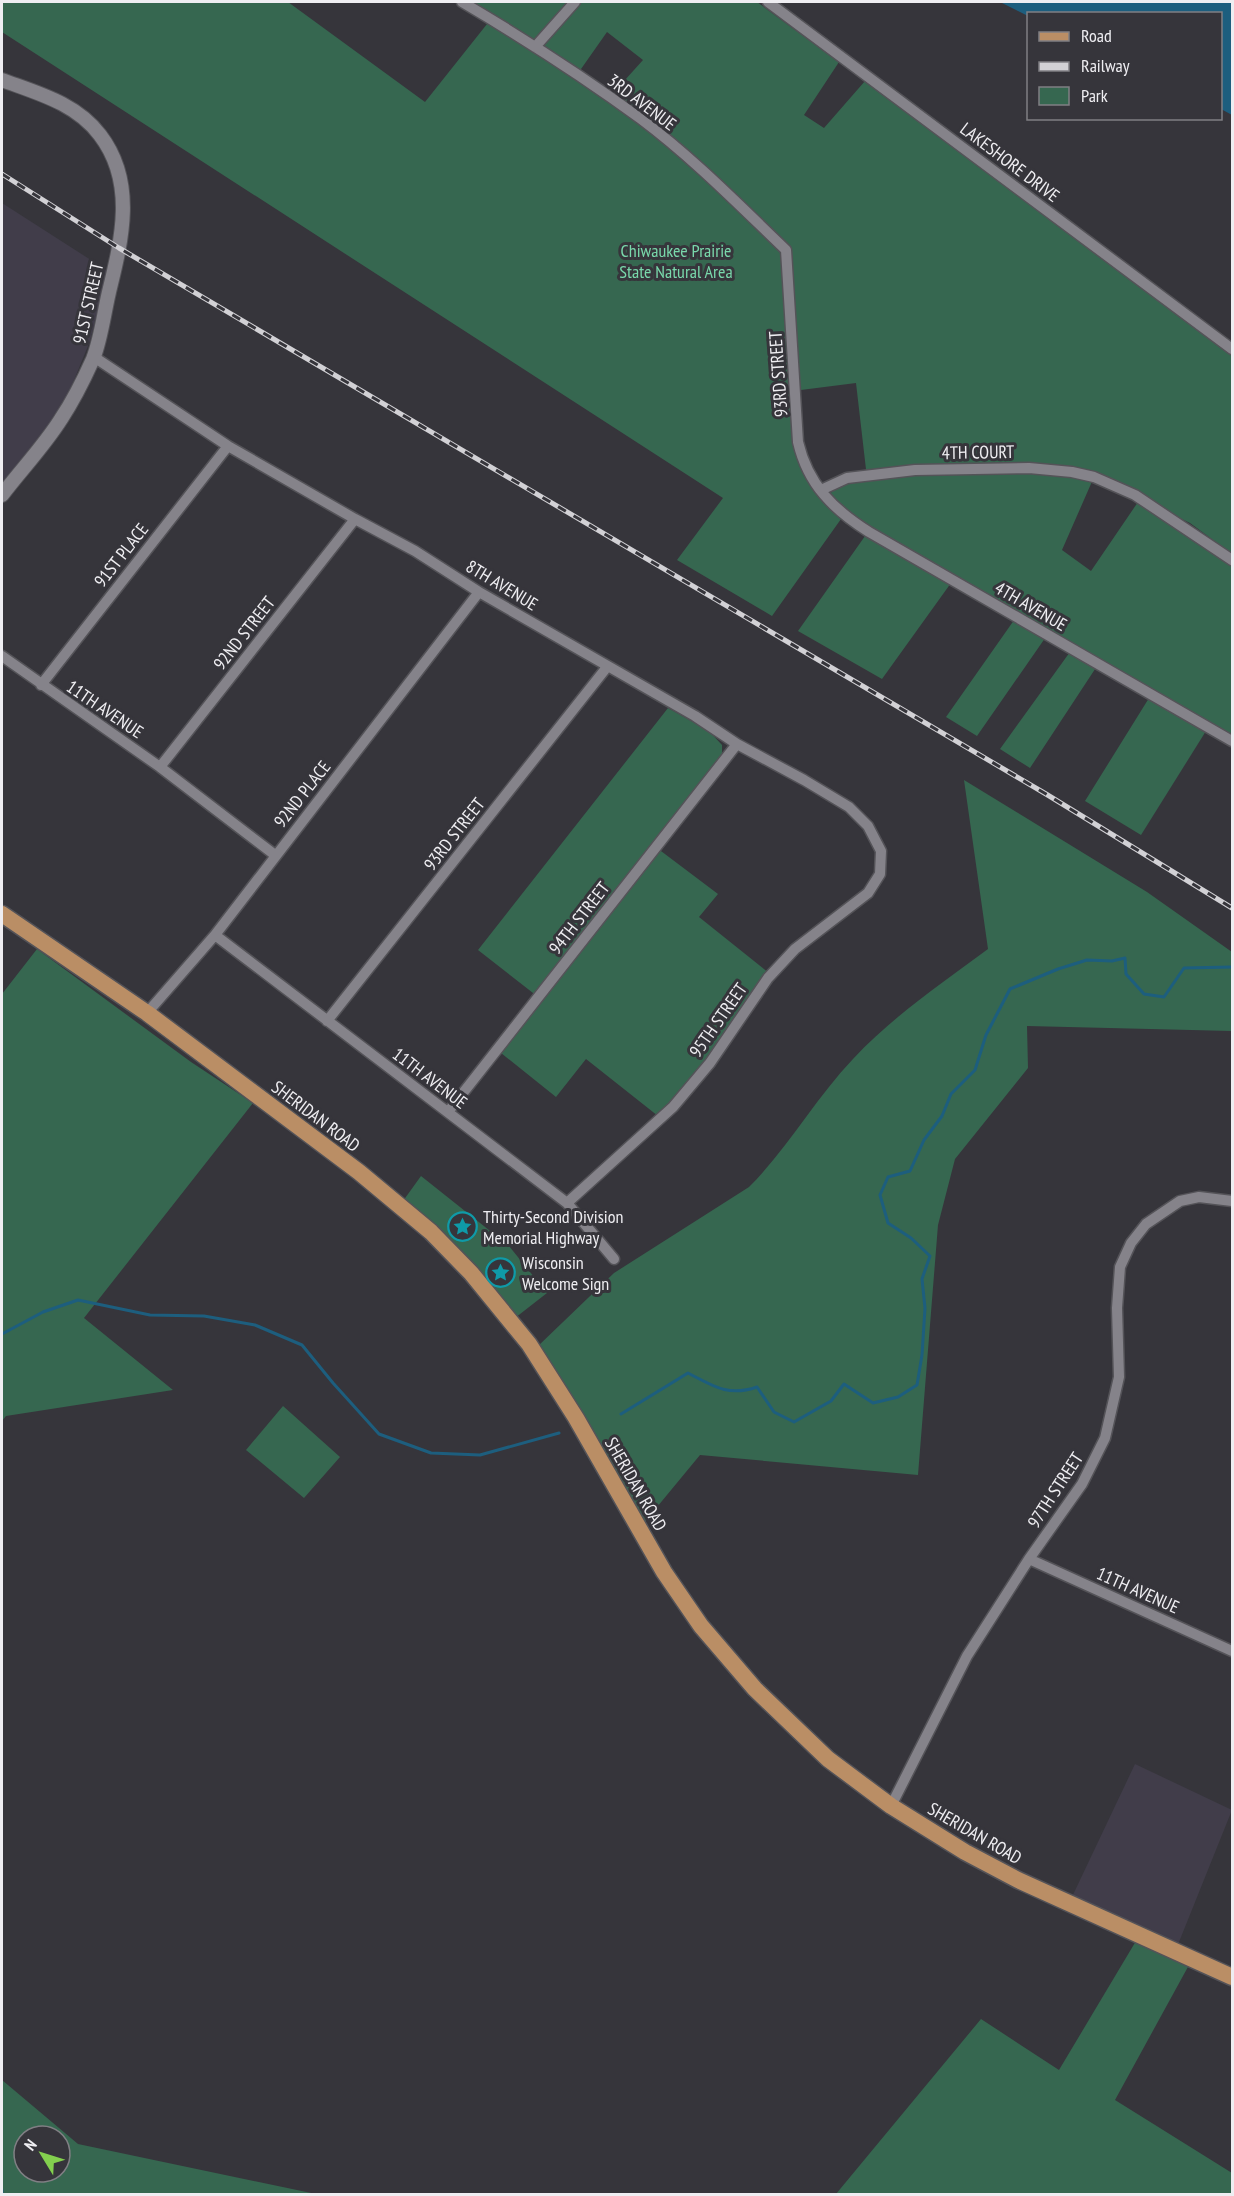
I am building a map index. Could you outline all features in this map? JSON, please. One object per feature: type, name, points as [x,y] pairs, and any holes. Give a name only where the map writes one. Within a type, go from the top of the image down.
[{"type":"main road","name":"SHERIDAN ROAD","points":[[2,902],[50,947]]},
{"type":"main road","name":"SHERIDAN ROAD","points":[[2,914],[147,1013],[359,1172],[431,1232],[471,1273],[529,1344],[576,1418],[664,1572],[701,1626],[756,1689],[828,1759],[891,1806],[965,1852],[1018,1880],[1233,1977]]},
{"type":"street","name":"3RD AVENUE","points":[[462,2],[535,47],[641,120],[735,201],[786,250]]},
{"type":"street","points":[[535,47],[575,2]]},
{"type":"street","name":"LAKESHORE DRIVE","points":[[768,2],[1233,349]]},
{"type":"street","name":"91ST STREET","points":[[2,80],[55,100],[72,109],[99,134],[113,155],[121,183],[124,217],[93,357],[61,419],[2,495]]},
{"type":"street","name":"93RD STREET","points":[[786,250],[798,442],[802,458],[821,490]]},
{"type":"street","name":"8TH AVENUE","points":[[93,357],[228,446],[415,551],[479,592],[849,807],[868,826],[881,851]]},
{"type":"street","name":"91ST PLACE","points":[[41,685],[228,446]]},
{"type":"street","name":"4TH COURT","points":[[821,490],[840,480],[915,470],[1049,469],[1094,477],[1134,495],[1233,560]]},
{"type":"street","name":"4TH AVENUE","points":[[821,490],[844,516],[869,532],[1233,741]]},
{"type":"street","name":"92ND STREET","points":[[160,766],[355,519]]},
{"type":"street","name":"92ND PLACE","points":[[147,1013],[215,935],[479,592]]},
{"type":"street","name":"11TH AVENUE","points":[[2,656],[160,766],[275,855]]},
{"type":"street","name":"93RD STREET","points":[[327,1021],[607,667]]},
{"type":"street","name":"94TH STREET","points":[[448,1112],[737,744]]},
{"type":"street","name":"95TH STREET","points":[[567,1203],[673,1107],[710,1062],[768,978],[795,949],[868,893],[880,874],[881,851]]},
{"type":"street","name":"11TH AVENUE","points":[[215,935],[567,1203],[614,1259]]},
{"type":"street","name":"97TH STREET","points":[[891,1806],[967,1656],[1029,1559],[1082,1484],[1105,1438],[1119,1377],[1117,1308],[1120,1267],[1131,1244],[1146,1224],[1180,1201],[1199,1197],[1233,1201]]},
{"type":"street","name":"11TH AVENUE","points":[[1029,1559],[1233,1651]]},
{"type":"shaded area","points":[[2,203],[108,271],[90,341],[70,390],[55,417],[2,489]]},
{"type":"shaded area","points":[[1135,1764],[1232,1810],[1177,1947],[1071,1899]]},
{"type":"green space","name":"Chiwaukee Prairie State Natural Area","points":[[2,2],[288,2],[425,102],[491,19],[462,2],[757,2],[839,62],[804,115],[824,128],[865,81],[1232,356],[1232,554],[1190,523],[1094,477],[1062,550],[1091,571],[1138,502],[1232,563],[1232,736],[1211,723],[1141,835],[1085,801],[1154,690],[1101,660],[1030,768],[1000,749],[1075,645],[1050,631],[977,736],[946,717],[1019,613],[956,576],[882,679],[798,631],[870,529],[846,512],[772,616],[677,560],[723,498],[2,32]],"holes":[[[607,32],[643,60],[606,101],[574,79]],[[856,383],[867,478],[840,485],[822,500],[795,448],[793,391]]]},
{"type":"green space","points":[[668,708],[709,731],[722,745],[722,755],[653,845],[718,894],[699,917],[769,973],[698,1071],[658,1116],[586,1059],[556,1097],[501,1053],[542,1000],[478,950]]},
{"type":"green space","points":[[964,780],[1147,892],[1232,952],[1232,1031],[1027,1026],[1028,1068],[955,1159],[938,1225],[918,1475],[700,1455],[643,1524],[575,1401],[537,1347],[614,1273],[749,1187],[776,1156],[839,1074],[868,1043],[918,1001],[988,949]]},
{"type":"green space","points":[[37,949],[191,1062],[253,1103],[84,1318],[173,1390],[6,1416],[2,1421],[2,994]]},
{"type":"green space","points":[[421,1176],[509,1246],[547,1293],[515,1318],[403,1201]]},
{"type":"green space","points":[[283,1406],[340,1457],[304,1498],[246,1450]]},
{"type":"green space","points":[[1136,1941],[1189,1965],[1115,2100],[1232,2173],[1232,2194],[836,2194],[981,2019],[1059,2070]]},
{"type":"green space","points":[[2,2080],[54,2124],[12,2124],[12,2184],[72,2184],[72,2139],[78,2144],[316,2194],[2,2194]]},
{"type":"water","points":[[1000,2],[1232,2],[1232,115],[1222,110],[1222,12],[1027,12],[1027,16]]},
{"type":"waterway","points":[[621,1414],[688,1373],[721,1389],[738,1391],[757,1387],[774,1412],[794,1422],[831,1401],[844,1384],[873,1403],[898,1397],[917,1385],[922,1355],[925,1308],[922,1279],[930,1256],[911,1238],[888,1223],[880,1195],[888,1177],[910,1171],[924,1140],[942,1116],[951,1094],[975,1070],[986,1035],[1010,989],[1087,960],[1112,961],[1125,958],[1126,974],[1144,994],[1164,997],[1184,968],[1232,967]]},
{"type":"waterway","points":[[2,1334],[43,1312],[78,1300],[150,1315],[204,1316],[255,1325],[302,1345],[379,1434],[431,1453],[480,1455],[559,1433]]},
{"type":"railway","points":[[2,174],[119,248],[1046,794],[1232,908]]},
{"type":"place","name":"Thirty-Second Division Memorial Highway","points":[[462,1226]]},
{"type":"place","name":"Wisconsin Welcome Sign","points":[[501,1272]]}]
